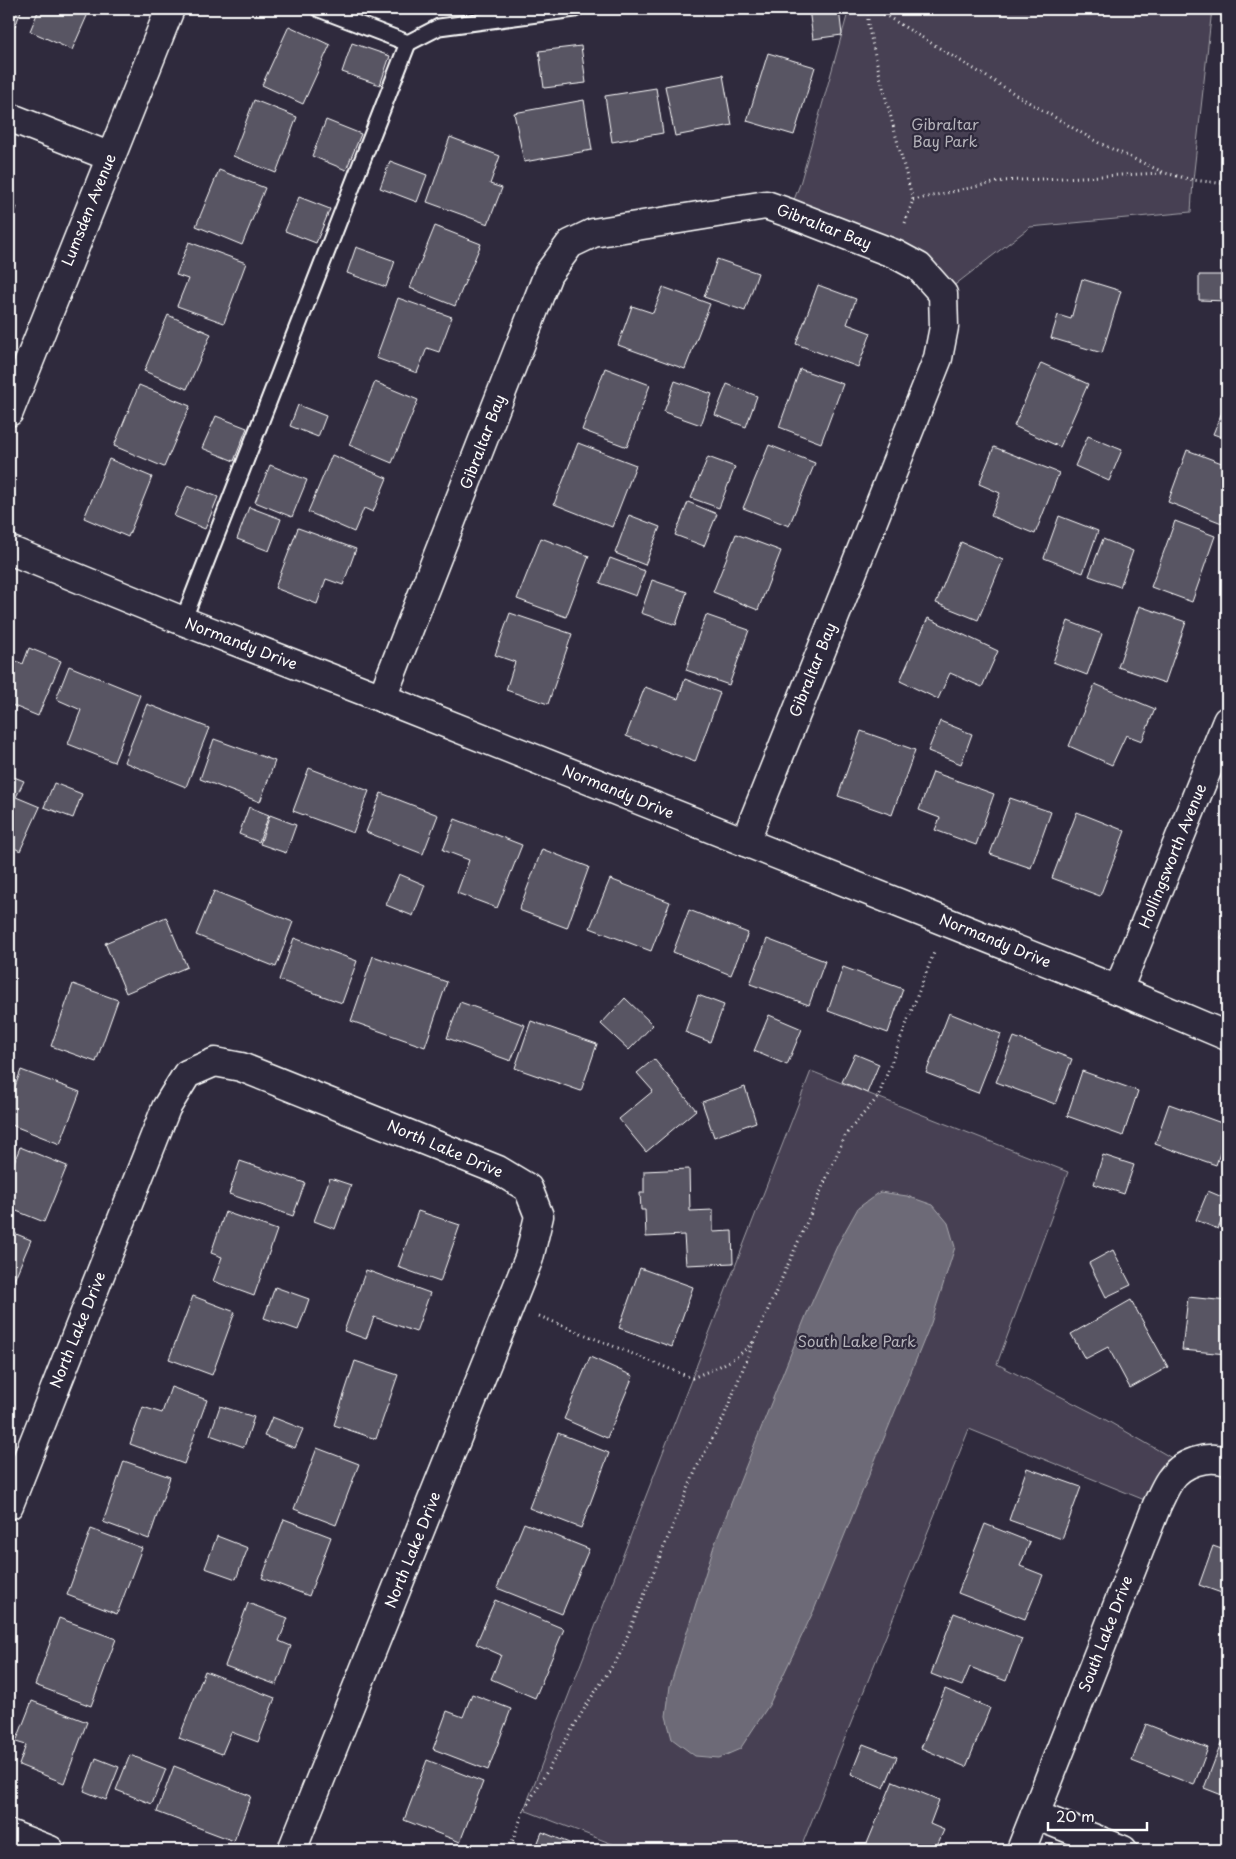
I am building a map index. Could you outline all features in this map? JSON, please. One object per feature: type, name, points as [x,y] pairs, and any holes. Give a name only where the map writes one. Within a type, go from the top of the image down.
[{"type":"street","name":"Lumsden Avenue","points":[[9,412],[170,9]]},
{"type":"street","points":[[9,117],[110,157]]},
{"type":"street","name":"Gibraltar Bay","points":[[382,698],[548,274],[570,244],[593,233],[766,205],[895,254],[919,266],[943,294],[944,327],[938,358],[745,842]]},
{"type":"street","name":"Normandy Drive","points":[[9,550],[183,621],[1118,990],[1227,1036]]},
{"type":"street","name":"Hollingsworth Avenue","points":[[1118,990],[1227,721]]},
{"type":"street","name":"North Lake Drive","points":[[9,1506],[166,1108],[187,1074],[215,1062],[241,1067],[498,1170],[528,1188],[539,1216],[529,1258],[292,1850]]},
{"type":"street","name":"South Lake Drive","points":[[1021,1850],[1157,1505],[1170,1479],[1184,1465],[1201,1460],[1221,1459],[1227,1461]]},
{"type":"street","points":[[1035,1815],[1123,1850]]},
{"type":"street","points":[[9,1834],[50,1850]]},
{"type":"lane","points":[[319,9],[408,43]]},
{"type":"lane","points":[[183,621],[408,43],[439,27],[575,9]]},
{"type":"path","points":[[868,9],[868,25],[880,76],[913,200],[895,254]]},
{"type":"path","points":[[875,9],[1090,138],[1165,173],[1193,180],[1227,184]]},
{"type":"path","points":[[913,200],[1003,181],[1165,173]]},
{"type":"path","points":[[508,1850],[524,1810],[619,1656],[697,1467],[723,1419],[754,1341],[846,1134],[878,1097],[946,922]]},
{"type":"path","points":[[511,1305],[692,1378],[740,1356],[754,1341]]},
{"type":"green space","name":"Gibraltar Bay Park","points":[[849,9],[1212,9],[1191,212],[1030,227],[943,294],[789,213],[800,184]]},
{"type":"green space","name":"South Lake Park","points":[[811,1071],[1068,1172],[997,1364],[1099,1416],[1184,1465],[1157,1505],[969,1429],[800,1850],[628,1850],[524,1810]]},
{"type":"shaded area","points":[[880,1192],[907,1196],[933,1205],[948,1223],[955,1247],[931,1323],[814,1610],[769,1705],[740,1749],[719,1758],[695,1756],[672,1739],[666,1716],[670,1686],[714,1546],[807,1313],[838,1244],[858,1208]]},
{"type":"building","points":[[9,9],[22,9],[15,26],[9,23]]},
{"type":"building","points":[[39,9],[90,9],[72,50],[30,31]]},
{"type":"building","points":[[809,9],[839,9],[842,35],[813,39]]},
{"type":"building","points":[[289,26],[330,45],[303,104],[262,85]]},
{"type":"building","points":[[352,43],[390,56],[380,85],[342,72]]},
{"type":"building","points":[[581,46],[586,83],[544,88],[539,51]]},
{"type":"building","points":[[768,53],[815,67],[794,135],[747,121]]},
{"type":"building","points":[[723,75],[732,125],[675,136],[665,86]]},
{"type":"building","points":[[656,88],[663,133],[612,142],[605,96]]},
{"type":"building","points":[[254,100],[297,117],[276,173],[233,156]]},
{"type":"building","points":[[584,100],[592,150],[524,162],[514,113]]},
{"type":"building","points":[[326,120],[361,134],[346,170],[312,156]]},
{"type":"building","points":[[450,137],[500,156],[490,184],[502,188],[488,224],[427,202]]},
{"type":"building","points":[[390,161],[427,175],[417,202],[380,188]]},
{"type":"building","points":[[219,170],[265,188],[242,245],[196,226]]},
{"type":"building","points":[[299,197],[330,209],[316,243],[285,231]]},
{"type":"building","points":[[9,204],[17,207],[9,230]]},
{"type":"building","points":[[435,226],[481,244],[455,306],[410,288]]},
{"type":"building","points":[[189,242],[246,263],[224,323],[177,306],[188,279],[176,275]]},
{"type":"building","points":[[356,247],[395,261],[386,287],[347,273]]},
{"type":"building","points":[[717,259],[758,273],[745,311],[704,297]]},
{"type":"building","points":[[1199,275],[1227,275],[1227,301],[1199,300]]},
{"type":"building","points":[[1082,279],[1121,291],[1102,353],[1051,338],[1058,315],[1071,319]]},
{"type":"building","points":[[818,285],[856,299],[847,324],[871,333],[858,367],[796,344]]},
{"type":"building","points":[[663,287],[710,304],[685,369],[618,345],[632,306],[653,313]]},
{"type":"building","points":[[398,298],[452,317],[439,352],[427,348],[417,373],[376,358]]},
{"type":"building","points":[[168,315],[211,334],[187,389],[144,371]]},
{"type":"building","points":[[1041,363],[1088,384],[1060,447],[1014,426]]},
{"type":"building","points":[[605,368],[650,385],[627,447],[582,430]]},
{"type":"building","points":[[800,369],[843,384],[821,443],[779,427]]},
{"type":"building","points":[[675,381],[712,394],[701,425],[664,412]]},
{"type":"building","points":[[375,382],[418,400],[392,463],[349,445]]},
{"type":"building","points":[[727,384],[757,396],[746,427],[715,415]]},
{"type":"building","points":[[139,385],[190,406],[164,467],[114,446]]},
{"type":"building","points":[[1227,400],[1227,439],[1213,434]]},
{"type":"building","points":[[298,405],[326,416],[318,437],[290,426]]},
{"type":"building","points":[[216,416],[247,428],[234,461],[202,448]]},
{"type":"building","points":[[1088,436],[1122,450],[1109,481],[1075,466]]},
{"type":"building","points":[[578,443],[636,465],[612,527],[554,504]]},
{"type":"building","points":[[769,445],[815,463],[789,526],[743,508]]},
{"type":"building","points":[[994,447],[1059,473],[1035,534],[991,516],[1000,493],[979,484]]},
{"type":"building","points":[[1187,450],[1227,465],[1227,525],[1168,502]]},
{"type":"building","points":[[332,455],[387,478],[373,512],[364,508],[354,532],[308,512]]},
{"type":"building","points":[[708,457],[735,467],[719,508],[691,498]]},
{"type":"building","points":[[109,459],[152,477],[128,537],[84,518]]},
{"type":"building","points":[[270,465],[307,480],[292,517],[255,502]]},
{"type":"building","points":[[188,485],[218,497],[205,529],[174,516]]},
{"type":"building","points":[[688,502],[717,514],[704,546],[675,535]]},
{"type":"building","points":[[249,507],[281,519],[269,551],[237,539]]},
{"type":"building","points":[[629,515],[660,527],[645,565],[615,553]]},
{"type":"building","points":[[1059,516],[1098,531],[1083,573],[1044,558]]},
{"type":"building","points":[[1175,521],[1215,536],[1192,602],[1151,587]]},
{"type":"building","points":[[298,528],[356,549],[343,585],[326,579],[317,604],[275,588]]},
{"type":"building","points":[[736,534],[781,551],[758,610],[713,592]]},
{"type":"building","points":[[541,538],[589,556],[566,617],[517,599]]},
{"type":"building","points":[[1103,539],[1133,551],[1120,587],[1089,576]]},
{"type":"building","points":[[961,542],[1003,560],[978,620],[936,603]]},
{"type":"building","points":[[610,558],[645,571],[636,596],[600,583]]},
{"type":"building","points":[[652,580],[687,592],[676,625],[641,613]]},
{"type":"building","points":[[1139,606],[1186,622],[1165,683],[1118,667]]},
{"type":"building","points":[[510,613],[572,634],[548,704],[506,690],[515,662],[495,655]]},
{"type":"building","points":[[706,615],[749,630],[729,685],[686,670]]},
{"type":"building","points":[[928,618],[998,651],[982,687],[950,673],[938,699],[900,681]]},
{"type":"building","points":[[1068,621],[1102,634],[1087,675],[1053,662]]},
{"type":"building","points":[[29,648],[61,661],[38,716],[9,704],[9,658],[23,664]]},
{"type":"building","points":[[69,666],[140,695],[114,762],[68,744],[81,710],[56,699]]},
{"type":"building","points":[[685,679],[720,693],[695,762],[626,736],[645,687],[678,699]]},
{"type":"building","points":[[1095,684],[1155,709],[1142,741],[1126,735],[1112,765],[1069,746]]},
{"type":"building","points":[[147,704],[209,728],[186,787],[124,762]]},
{"type":"building","points":[[940,721],[972,734],[961,764],[928,751]]},
{"type":"building","points":[[861,731],[915,750],[892,815],[838,796]]},
{"type":"building","points":[[214,739],[275,761],[260,802],[200,779]]},
{"type":"building","points":[[309,768],[369,791],[353,833],[293,811]]},
{"type":"building","points":[[933,772],[994,794],[976,845],[935,830],[940,818],[919,810]]},
{"type":"building","points":[[9,775],[24,781],[16,797],[40,807],[20,851],[9,845]]},
{"type":"building","points":[[54,783],[82,794],[73,818],[44,807]]},
{"type":"building","points":[[381,793],[438,815],[423,854],[366,832]]},
{"type":"building","points":[[1010,798],[1051,812],[1031,868],[990,854]]},
{"type":"building","points":[[249,807],[269,815],[259,842],[239,834]]},
{"type":"building","points":[[1077,812],[1125,831],[1100,896],[1052,878]]},
{"type":"building","points":[[270,815],[296,825],[286,853],[260,844]]},
{"type":"building","points":[[455,819],[522,845],[497,908],[457,893],[469,860],[443,850]]},
{"type":"building","points":[[542,849],[589,867],[567,928],[519,910]]},
{"type":"building","points":[[399,874],[425,885],[413,916],[386,905]]},
{"type":"building","points":[[610,879],[670,902],[651,951],[590,928]]},
{"type":"building","points":[[214,891],[293,922],[276,967],[196,935]]},
{"type":"building","points":[[689,910],[748,933],[731,975],[673,952]]},
{"type":"building","points":[[166,917],[187,967],[126,993],[105,943]]},
{"type":"building","points":[[1227,922],[1227,942],[1221,939]]},
{"type":"building","points":[[294,938],[357,961],[342,1003],[279,980]]},
{"type":"building","points":[[767,939],[825,961],[809,1005],[750,984]]},
{"type":"building","points":[[373,956],[447,982],[425,1047],[351,1021]]},
{"type":"building","points":[[843,967],[903,989],[888,1033],[828,1011]]},
{"type":"building","points":[[73,984],[118,1000],[96,1062],[51,1046]]},
{"type":"building","points":[[698,995],[724,1005],[710,1042],[685,1032]]},
{"type":"building","points":[[625,998],[653,1025],[629,1050],[601,1024]]},
{"type":"building","points":[[460,1002],[525,1025],[511,1061],[447,1038]]},
{"type":"building","points":[[949,1013],[1001,1034],[978,1093],[926,1073]]},
{"type":"building","points":[[769,1015],[802,1029],[787,1065],[754,1051]]},
{"type":"building","points":[[531,1021],[597,1044],[581,1091],[515,1068]]},
{"type":"building","points":[[1014,1037],[1072,1059],[1055,1104],[996,1082]]},
{"type":"building","points":[[855,1054],[879,1064],[867,1093],[842,1082]]},
{"type":"building","points":[[654,1059],[696,1110],[646,1152],[619,1119],[653,1091],[637,1073]]},
{"type":"building","points":[[21,1070],[80,1092],[60,1144],[9,1124],[9,1103]]},
{"type":"building","points":[[1082,1071],[1138,1091],[1123,1136],[1067,1116]]},
{"type":"building","points":[[745,1087],[756,1122],[714,1137],[702,1102]]},
{"type":"building","points":[[1169,1104],[1227,1125],[1227,1133],[1216,1165],[1155,1144]]},
{"type":"building","points":[[20,1147],[67,1166],[44,1222],[9,1208],[9,1175]]},
{"type":"building","points":[[1103,1155],[1134,1165],[1124,1194],[1094,1184]]},
{"type":"building","points":[[240,1161],[305,1183],[293,1216],[229,1194]]},
{"type":"building","points":[[689,1169],[690,1211],[713,1210],[713,1232],[732,1231],[733,1263],[686,1265],[684,1235],[646,1237],[645,1210],[641,1210],[640,1193],[644,1193],[644,1171]]},
{"type":"building","points":[[330,1178],[351,1185],[335,1229],[314,1221]]},
{"type":"building","points":[[1208,1191],[1227,1199],[1227,1207],[1218,1229],[1196,1220]]},
{"type":"building","points":[[418,1211],[460,1225],[440,1282],[398,1267]]},
{"type":"building","points":[[225,1212],[277,1230],[254,1296],[213,1281],[222,1257],[211,1253]]},
{"type":"building","points":[[9,1231],[31,1240],[9,1292]]},
{"type":"building","points":[[1113,1250],[1131,1285],[1106,1297],[1089,1263]]},
{"type":"building","points":[[640,1268],[693,1287],[672,1347],[619,1328]]},
{"type":"building","points":[[366,1270],[430,1293],[416,1332],[374,1317],[366,1339],[344,1331]]},
{"type":"building","points":[[275,1287],[309,1299],[298,1330],[264,1318]]},
{"type":"building","points":[[193,1296],[235,1312],[212,1375],[169,1359]]},
{"type":"building","points":[[1188,1297],[1227,1301],[1227,1354],[1182,1350]]},
{"type":"building","points":[[1131,1300],[1168,1367],[1130,1388],[1108,1347],[1085,1359],[1071,1334]]},
{"type":"building","points":[[590,1357],[633,1376],[607,1438],[564,1419]]},
{"type":"building","points":[[355,1361],[398,1375],[376,1439],[334,1425]]},
{"type":"building","points":[[171,1387],[207,1400],[184,1464],[130,1444],[143,1407],[162,1413]]},
{"type":"building","points":[[220,1406],[254,1417],[244,1447],[210,1435]]},
{"type":"building","points":[[272,1417],[303,1429],[295,1448],[264,1436]]},
{"type":"building","points":[[558,1433],[609,1453],[581,1528],[529,1508]]},
{"type":"building","points":[[317,1448],[359,1464],[336,1525],[294,1509]]},
{"type":"building","points":[[124,1461],[170,1477],[149,1539],[103,1522]]},
{"type":"building","points":[[1027,1468],[1081,1487],[1062,1539],[1009,1520]]},
{"type":"building","points":[[284,1519],[331,1537],[309,1596],[262,1578]]},
{"type":"building","points":[[524,1523],[589,1549],[562,1614],[497,1588]]},
{"type":"building","points":[[985,1524],[1030,1542],[1020,1566],[1043,1575],[1025,1619],[958,1593]]},
{"type":"building","points":[[91,1529],[142,1548],[117,1614],[67,1595]]},
{"type":"building","points":[[217,1536],[248,1548],[236,1579],[205,1568]]},
{"type":"building","points":[[1213,1546],[1227,1551],[1227,1595],[1199,1585]]},
{"type":"building","points":[[495,1600],[564,1629],[535,1698],[491,1679],[501,1655],[476,1644]]},
{"type":"building","points":[[248,1603],[288,1618],[279,1641],[291,1646],[277,1685],[225,1666]]},
{"type":"building","points":[[954,1613],[1022,1639],[1006,1681],[970,1667],[962,1686],[931,1674]]},
{"type":"building","points":[[59,1618],[116,1639],[91,1706],[35,1685]]},
{"type":"building","points":[[205,1671],[275,1698],[258,1742],[231,1732],[222,1754],[179,1738]]},
{"type":"building","points":[[945,1689],[990,1708],[966,1767],[921,1748]]},
{"type":"building","points":[[472,1694],[511,1709],[488,1770],[433,1749],[447,1711],[463,1717]]},
{"type":"building","points":[[32,1701],[87,1722],[64,1783],[19,1765],[26,1745],[16,1742]]},
{"type":"building","points":[[1146,1724],[1208,1748],[1194,1785],[1132,1761]]},
{"type":"building","points":[[863,1744],[897,1757],[884,1788],[851,1774]]},
{"type":"building","points":[[1221,1744],[1227,1747],[1227,1797],[1204,1788]]},
{"type":"building","points":[[130,1755],[166,1769],[152,1804],[116,1790]]},
{"type":"building","points":[[96,1758],[119,1767],[106,1800],[84,1791]]},
{"type":"building","points":[[427,1760],[483,1782],[460,1842],[404,1820]]},
{"type":"building","points":[[174,1766],[251,1796],[234,1841],[157,1812]]},
{"type":"building","points":[[893,1781],[939,1800],[930,1824],[944,1830],[935,1850],[877,1850],[866,1846]]},
{"type":"building","points":[[542,1832],[574,1845],[572,1850],[535,1850]]},
{"type":"building","points":[[394,1842],[414,1850],[390,1850]]}]
